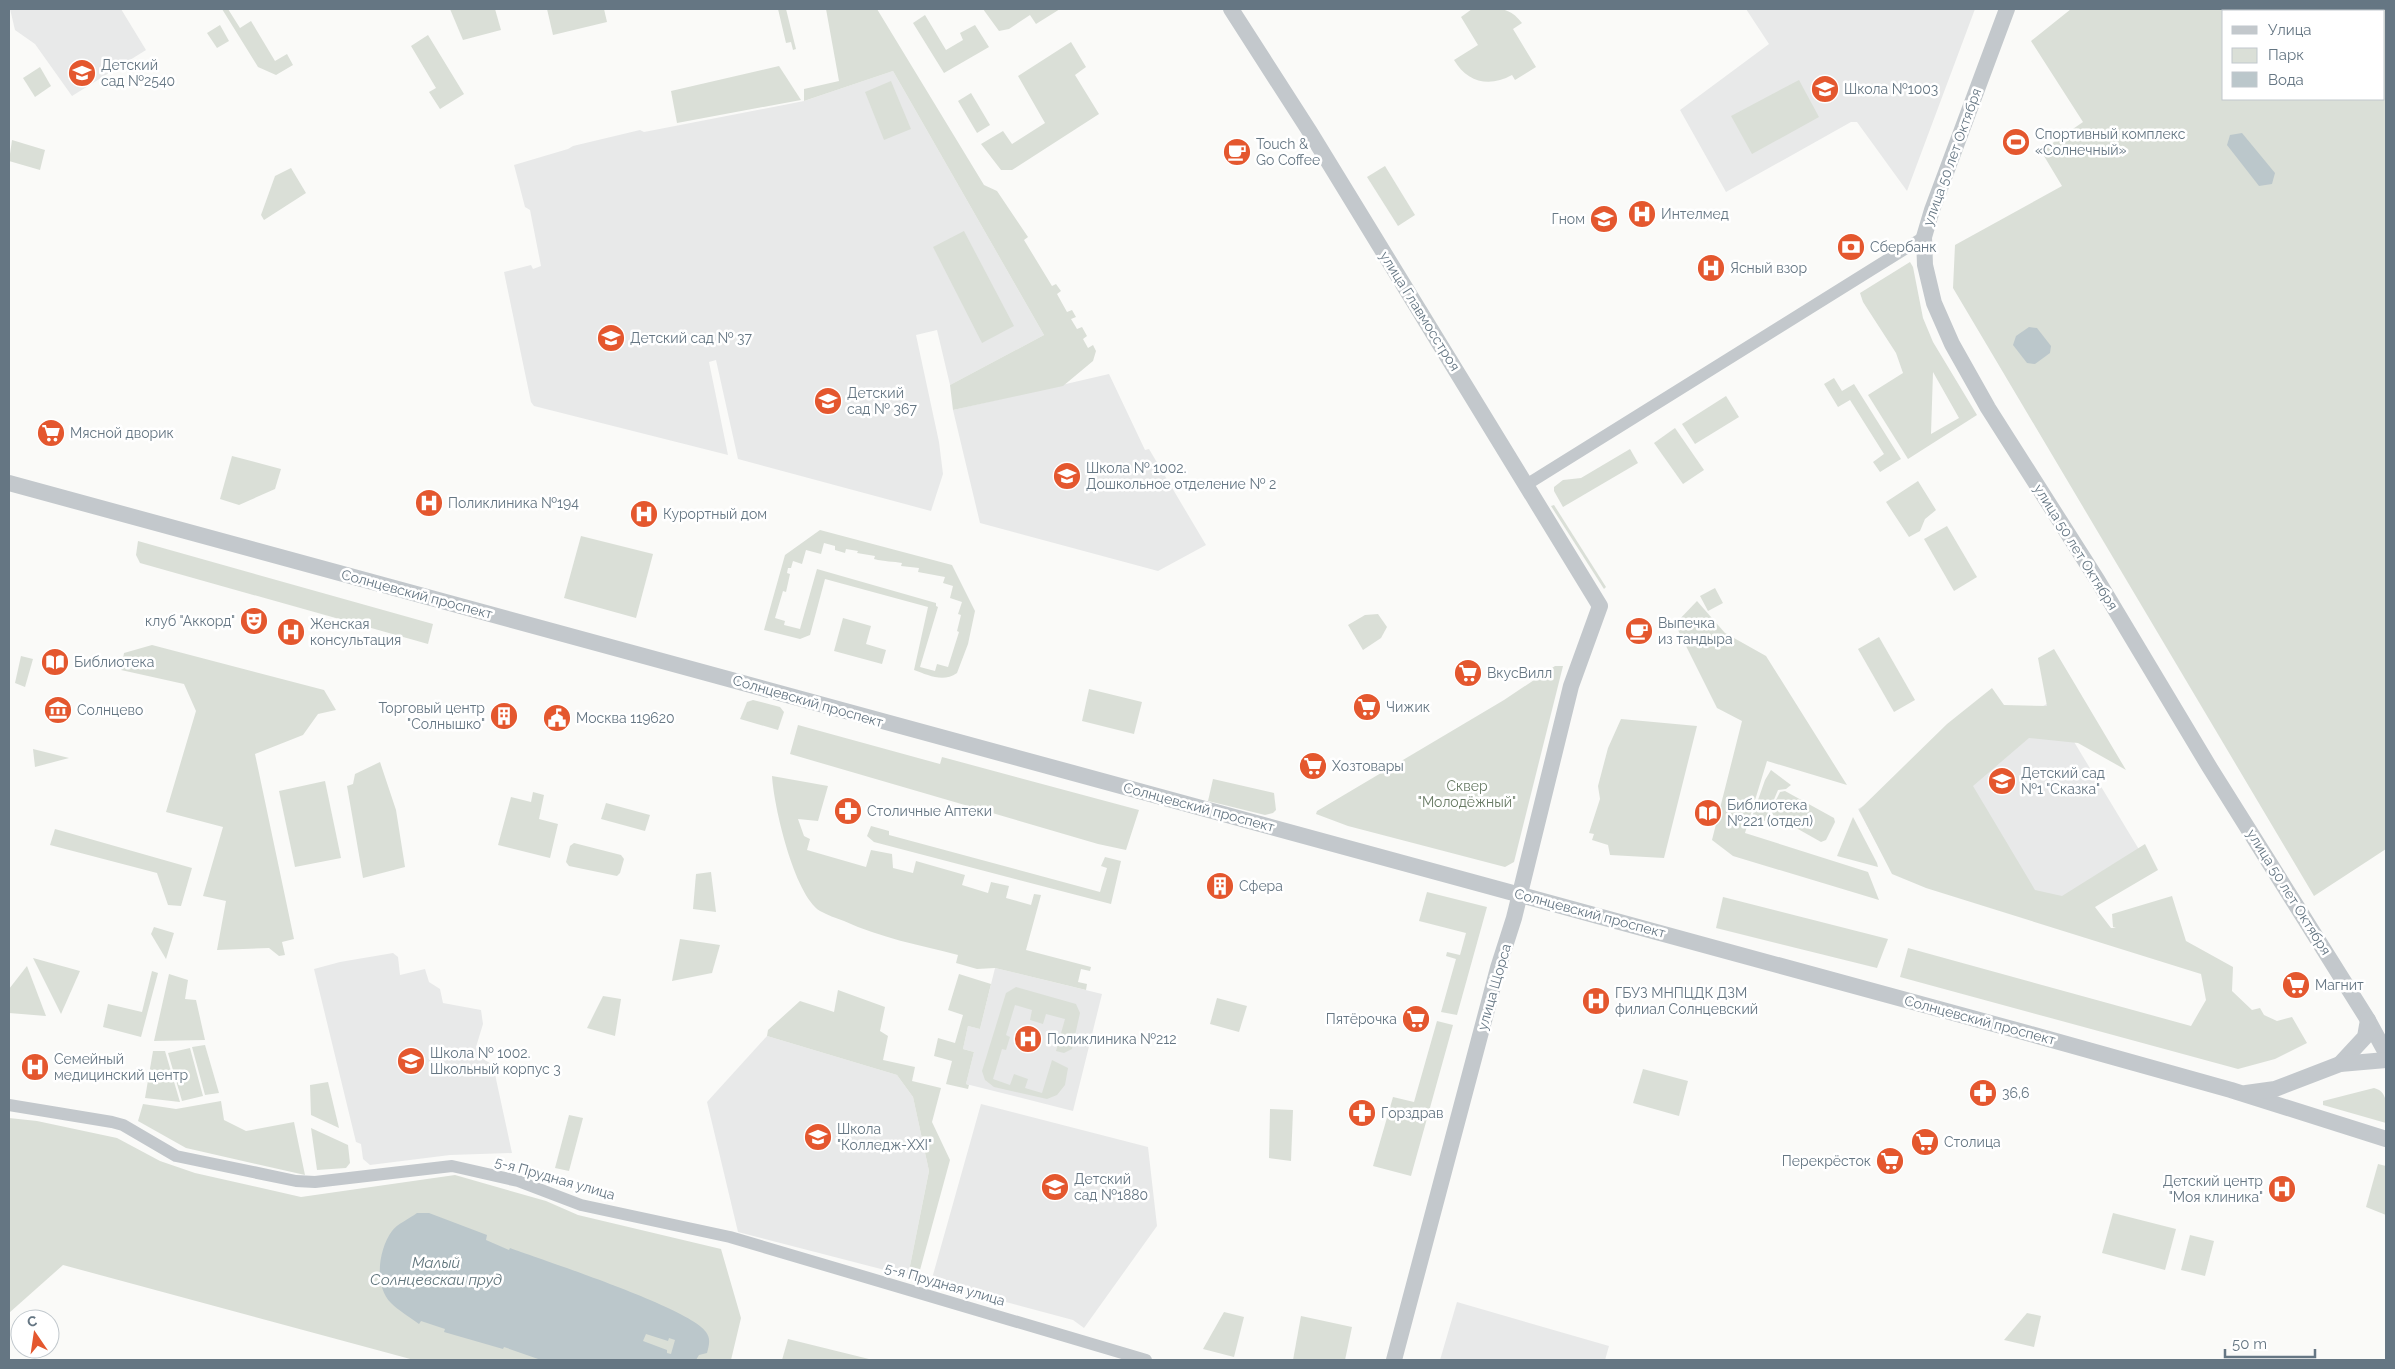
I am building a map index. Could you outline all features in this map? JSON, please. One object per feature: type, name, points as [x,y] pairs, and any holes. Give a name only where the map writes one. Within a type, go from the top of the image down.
[{"type":"street","name":"улица Главмосстроя","points":[[1231,9],[1298,112],[1600,603],[1598,616]]},
{"type":"street","name":"улица 50 лет Октября","points":[[2007,9],[1932,210],[1924,237],[1925,264],[1934,303],[1968,374],[2368,1020],[2386,1053]]},
{"type":"street","points":[[1526,485],[1924,237]]},
{"type":"street","name":"Солнцевский проспект","points":[[9,483],[1181,803],[1518,893],[2231,1090],[2384,1138]]},
{"type":"street","name":"улица Щорса","points":[[1394,1360],[1496,977],[1514,918],[1518,893],[1571,686],[1598,616]]},
{"type":"street","points":[[2340,1064],[2365,1037],[2368,1020]]},
{"type":"street","points":[[2231,1090],[2244,1093],[2276,1089],[2340,1064],[2386,1060]]},
{"type":"street","name":"5-я Прудная улица","points":[[9,1105],[112,1122],[123,1125],[176,1156],[296,1181],[315,1182],[452,1166],[518,1181],[581,1205],[730,1237],[960,1303],[1095,1346],[1146,1360]]},
{"type":"shaded area","name":"Детский сад №2540","points":[[10,9],[121,9],[146,50],[72,96],[35,44],[15,30]]},
{"type":"shaded area","name":"Школа №1003","points":[[1746,9],[1975,9],[1907,191],[1857,122],[1851,122],[1726,192],[1680,110],[1769,44]]},
{"type":"shaded area","points":[[893,71],[1044,335],[950,385],[937,330],[916,335],[939,442],[943,474],[931,511],[738,459],[716,360],[709,362],[728,455],[534,406],[531,402],[504,272],[531,265],[533,269],[541,266],[530,210],[525,207],[514,165],[573,146],[640,130],[644,132],[804,101]]},
{"type":"shaded area","name":"Школа № 1002. Дошкольное отделение № 2","points":[[1109,374],[1145,450],[1149,449],[1206,545],[1158,571],[980,523],[953,410]]},
{"type":"shaded area","name":"Детский сад №1 \"Сказка\"","points":[[2050,702],[2152,871],[2082,914],[1886,861],[1858,809],[1962,749],[1965,753]]},
{"type":"shaded area","name":"Школа № 1002. Школьный корпус 3","points":[[393,953],[398,957],[400,975],[425,969],[429,982],[440,989],[443,1003],[481,1010],[483,1024],[476,1047],[480,1057],[493,1065],[512,1153],[450,1155],[370,1165],[363,1159],[361,1144],[356,1142],[314,969],[340,962]]},
{"type":"shaded area","name":"Поликлиника №212","points":[[995,968],[1102,994],[1073,1111],[966,1084],[974,1052],[963,1049],[968,1026],[980,1029]]},
{"type":"shaded area","name":"Школа \"Колледж-XXI\"","points":[[767,1036],[897,1075],[913,1097],[929,1171],[908,1276],[738,1232],[707,1102]]},
{"type":"shaded area","name":"Детский сад №1880","points":[[981,1104],[1148,1147],[1157,1226],[1084,1328],[1073,1320],[931,1282]]},
{"type":"shaded area","points":[[1457,1302],[1609,1346],[1605,1360],[1440,1360]]},
{"type":"green space","points":[[1494,8],[1506,10],[1517,17],[1522,23],[1513,29],[1536,67],[1515,80],[1512,75],[1495,81],[1479,81],[1465,73],[1454,60],[1478,45],[1461,17],[1472,9]]},
{"type":"green space","points":[[222,9],[228,9],[240,28],[251,21],[275,61],[287,54],[293,65],[276,75],[258,67]]},
{"type":"green space","points":[[450,9],[495,9],[501,30],[463,40]]},
{"type":"green space","points":[[547,9],[604,9],[607,22],[553,35]]},
{"type":"green space","points":[[778,9],[786,9],[796,49],[793,50],[791,42],[786,43]]},
{"type":"green space","points":[[826,9],[877,9],[984,185],[997,191],[1028,237],[1024,240],[1052,286],[1056,284],[1061,291],[1057,294],[1067,312],[1072,310],[1076,317],[1071,319],[1077,329],[1082,327],[1087,336],[1083,339],[1088,348],[1093,345],[1096,351],[1093,361],[1063,386],[953,410],[950,385],[1044,335],[893,71],[804,101],[804,89],[839,81]]},
{"type":"green space","points":[[983,9],[1060,9],[1036,24],[1030,15],[1009,29],[999,31]]},
{"type":"green space","points":[[2071,9],[2386,9],[2386,849],[2314,896],[1953,288],[1955,245],[2062,186],[2041,151],[2083,122],[2031,41]]},
{"type":"green space","points":[[925,15],[946,50],[963,40],[960,33],[975,25],[989,47],[944,73],[913,23]]},
{"type":"green space","points":[[220,25],[229,41],[217,48],[207,33]]},
{"type":"green space","points":[[428,35],[464,94],[440,109],[429,92],[436,88],[411,46]]},
{"type":"green space","points":[[1071,42],[1086,67],[1075,75],[1099,114],[1012,170],[1001,170],[981,144],[1003,131],[1012,144],[1045,123],[1018,76]]},
{"type":"green space","points":[[779,66],[801,100],[677,123],[671,91]]},
{"type":"green space","points":[[40,67],[51,86],[35,97],[23,78]]},
{"type":"green space","points":[[1799,80],[1819,117],[1752,154],[1731,116]]},
{"type":"green space","points":[[891,81],[911,129],[884,140],[865,92]]},
{"type":"green space","points":[[971,93],[990,125],[977,133],[958,101]]},
{"type":"green space","points":[[12,140],[45,150],[40,170],[9,161]]},
{"type":"green space","points":[[1385,166],[1415,215],[1398,226],[1367,177]]},
{"type":"green space","points":[[291,168],[306,193],[264,220],[261,215],[275,176]]},
{"type":"green space","points":[[964,231],[1014,326],[982,343],[933,247]]},
{"type":"green space","points":[[1910,262],[1913,267],[1923,318],[1933,342],[1977,415],[1908,459],[1868,395],[1903,373],[1896,353],[1863,302],[1860,293]],"holes":[[[1933,372],[1959,418],[1931,434]]]},
{"type":"green space","points":[[1834,378],[1842,391],[1854,384],[1901,459],[1880,472],[1873,462],[1884,454],[1850,400],[1838,407],[1824,384]]},
{"type":"green space","points":[[1726,396],[1739,417],[1695,444],[1682,424]]},
{"type":"green space","points":[[1675,428],[1704,470],[1683,484],[1654,443]]},
{"type":"green space","points":[[1630,449],[1638,463],[1563,507],[1554,491],[1554,487],[1563,480],[1581,478]]},
{"type":"green space","points":[[232,456],[281,469],[275,489],[239,505],[220,499]]},
{"type":"green space","points":[[1918,481],[1936,510],[1925,519],[1920,531],[1909,537],[1886,502]]},
{"type":"green space","points":[[1554,505],[1606,587],[1604,589],[1551,506]]},
{"type":"green space","points":[[1947,526],[1977,577],[1954,591],[1924,539]]},
{"type":"green space","points":[[820,530],[952,565],[975,611],[968,644],[957,673],[941,678],[914,670],[928,607],[825,579],[810,635],[800,639],[764,630],[785,555]],"holes":[[[824,543],[835,546],[835,550],[845,553],[846,549],[858,551],[857,553],[875,556],[874,559],[902,563],[901,566],[919,568],[918,572],[945,577],[943,583],[953,586],[950,598],[962,602],[958,614],[961,615],[957,631],[959,632],[948,667],[937,664],[935,671],[920,667],[938,607],[936,603],[817,569],[800,629],[784,625],[785,621],[775,618],[783,591],[786,592],[790,574],[787,573],[788,568],[791,568],[793,561],[802,564],[806,550],[821,554]]]},
{"type":"green space","points":[[581,536],[653,554],[636,618],[564,598]]},
{"type":"green space","points":[[138,541],[433,624],[428,644],[140,563],[136,555]]},
{"type":"green space","points":[[1715,588],[1723,603],[1708,611],[1700,596]]},
{"type":"green space","points":[[1697,601],[1725,633],[1766,656],[1847,785],[1767,761],[1745,833],[1868,872],[1879,900],[1733,856],[1712,840],[1742,721],[1717,708],[1675,624]]},
{"type":"green space","points":[[1378,614],[1387,627],[1381,638],[1363,650],[1348,625],[1365,615]]},
{"type":"green space","points":[[843,618],[871,626],[866,644],[886,650],[882,664],[834,651]]},
{"type":"green space","points":[[1879,637],[1915,700],[1894,712],[1858,649]]},
{"type":"green space","points":[[152,645],[324,690],[336,710],[318,714],[303,735],[255,754],[294,939],[282,942],[285,955],[279,956],[269,948],[217,950],[226,901],[203,896],[223,827],[166,812],[196,711],[184,684],[121,670],[124,653]]},
{"type":"green space","points":[[2054,649],[2126,770],[2078,743],[2029,738],[1973,786],[2035,890],[2062,896],[2145,844],[2158,870],[2095,907],[2111,928],[2116,928],[2113,927],[2112,914],[2172,896],[2186,941],[2233,967],[2232,991],[2252,1010],[2260,1008],[2264,1015],[2277,1021],[2292,1017],[2307,1043],[2275,1059],[2238,1069],[1900,977],[1908,948],[2191,1026],[2206,1000],[2201,974],[1926,888],[1892,874],[1859,810],[1947,724],[1992,688],[2004,705],[2047,706],[2038,658]]},
{"type":"green space","points":[[21,656],[33,659],[25,687],[15,683]]},
{"type":"green space","name":"Сквер \"Молодёжный\"","points":[[1555,666],[1563,666],[1514,862],[1505,867],[1348,826],[1316,814],[1317,811],[1504,700]]},
{"type":"green space","points":[[1089,689],[1142,702],[1134,734],[1082,721]]},
{"type":"green space","points":[[753,700],[780,707],[784,712],[778,730],[740,719],[747,702]]},
{"type":"green space","points":[[1621,719],[1697,726],[1664,858],[1610,855],[1608,845],[1592,840],[1594,834],[1589,833],[1600,799],[1598,786],[1608,748]]},
{"type":"green space","points":[[798,725],[940,764],[942,757],[1139,810],[1126,850],[1098,844],[790,754]]},
{"type":"green space","points":[[33,749],[69,758],[35,767]]},
{"type":"green space","points":[[380,762],[396,810],[405,867],[363,878],[347,786],[353,784],[355,774]]},
{"type":"green space","points":[[1771,770],[1791,785],[1786,789],[1778,790],[1765,821],[1752,817],[1765,780]]},
{"type":"green space","points":[[772,776],[828,786],[818,821],[798,819],[804,836],[810,839],[807,850],[866,867],[871,850],[892,854],[893,868],[913,873],[916,861],[965,875],[962,885],[988,893],[991,882],[1009,886],[1006,898],[1031,905],[1034,894],[1041,895],[1026,950],[1091,967],[1090,971],[1081,969],[1078,982],[1087,984],[1086,990],[995,968],[977,969],[956,963],[958,955],[886,937],[820,911],[811,902],[794,869],[781,828]]},
{"type":"green space","points":[[1213,779],[1274,793],[1276,810],[1265,815],[1208,801]]},
{"type":"green space","points":[[325,781],[341,858],[295,867],[279,791]]},
{"type":"green space","points":[[1785,791],[1834,818],[1835,822],[1826,840],[1821,842],[1773,815],[1771,810],[1780,792]]},
{"type":"green space","points":[[533,792],[544,795],[539,819],[558,824],[550,858],[498,845],[511,797],[531,802]]},
{"type":"green space","points":[[606,803],[650,815],[645,831],[601,819]]},
{"type":"green space","points":[[1853,817],[1877,863],[1878,867],[1837,856]]},
{"type":"green space","points":[[871,826],[889,831],[889,835],[1100,892],[1107,868],[1101,866],[1105,857],[1121,861],[1111,904],[874,842],[867,836]]},
{"type":"green space","points":[[55,829],[192,868],[181,906],[168,905],[157,873],[50,845]]},
{"type":"green space","points":[[574,843],[621,855],[624,859],[620,873],[617,876],[569,866],[566,862],[570,846]]},
{"type":"green space","points":[[711,872],[716,912],[693,909],[696,874]]},
{"type":"green space","points":[[1427,892],[1487,907],[1457,1015],[1441,1012],[1456,959],[1446,956],[1447,952],[1460,955],[1466,933],[1419,921]]},
{"type":"green space","points":[[1723,897],[1888,939],[1877,968],[1716,928]]},
{"type":"green space","points":[[154,927],[174,933],[166,959],[151,934]]},
{"type":"green space","points":[[680,939],[720,945],[712,973],[672,981]]},
{"type":"green space","points":[[33,958],[80,971],[61,1014]]},
{"type":"green space","points":[[27,966],[46,1016],[9,1013],[9,989]]},
{"type":"green space","points":[[152,971],[158,973],[141,1037],[103,1027],[108,1004],[142,1012]]},
{"type":"green space","points":[[169,974],[188,980],[185,999],[196,1000],[205,1040],[154,1041]]},
{"type":"green space","points":[[959,974],[991,984],[980,1029],[968,1026],[963,1049],[974,1052],[966,1084],[969,1085],[968,1089],[946,1084],[952,1061],[934,1056],[938,1038],[955,1043],[963,1015],[948,1010]]},
{"type":"green space","points":[[1016,987],[1076,1004],[1080,1013],[1072,1049],[1064,1053],[1056,1051],[1065,1019],[1046,1014],[1043,1024],[1030,1020],[1032,1010],[1015,1005],[1006,1035],[1010,1037],[1006,1050],[1002,1049],[993,1079],[1010,1085],[1014,1074],[1028,1079],[1025,1088],[1042,1093],[1052,1060],[1068,1068],[1065,1085],[1057,1095],[1047,1099],[994,1087],[985,1080],[982,1071],[1006,993]]},
{"type":"green space","points":[[838,990],[885,1007],[880,1031],[888,1036],[883,1060],[915,1067],[912,1081],[941,1088],[932,1122],[950,1160],[917,1281],[908,1276],[929,1171],[913,1097],[897,1075],[767,1036],[768,1030],[800,1001],[834,1012]]},
{"type":"green space","points":[[603,996],[621,999],[615,1036],[587,1028]]},
{"type":"green space","points":[[1217,998],[1247,1006],[1239,1032],[1210,1024]]},
{"type":"green space","points":[[1437,1021],[1453,1025],[1411,1176],[1373,1166],[1393,1097],[1414,1102]]},
{"type":"green space","points":[[205,1045],[219,1093],[205,1095],[192,1047]]},
{"type":"green space","points":[[190,1048],[203,1096],[182,1101],[168,1053]]},
{"type":"green space","points":[[153,1051],[165,1051],[180,1102],[145,1098]]},
{"type":"green space","points":[[1643,1069],[1688,1081],[1679,1116],[1633,1103]]},
{"type":"green space","points":[[328,1082],[339,1128],[311,1115],[310,1085]]},
{"type":"green space","points":[[2374,1088],[2383,1093],[2385,1097],[2386,1123],[2323,1105],[2323,1101]]},
{"type":"green space","points":[[221,1101],[224,1120],[246,1131],[294,1122],[305,1175],[186,1148],[138,1121],[143,1104],[176,1109]]},
{"type":"green space","points":[[1270,1109],[1293,1110],[1291,1161],[1269,1158]]},
{"type":"green space","points":[[569,1115],[583,1118],[569,1171],[555,1168]]},
{"type":"green space","points":[[9,1118],[37,1121],[117,1138],[160,1161],[195,1173],[301,1197],[455,1175],[546,1201],[578,1215],[721,1249],[741,1318],[731,1360],[414,1360],[63,1265],[14,1309],[10,1309],[9,1313]]},
{"type":"green space","points":[[311,1128],[348,1145],[350,1163],[346,1168],[317,1170]]},
{"type":"green space","points":[[2378,1164],[2386,1166],[2386,1215],[2366,1207]]},
{"type":"green space","points":[[2113,1213],[2176,1229],[2165,1270],[2102,1253]]},
{"type":"green space","points":[[2190,1235],[2214,1241],[2205,1276],[2181,1270]]},
{"type":"green space","points":[[1224,1312],[1244,1317],[1234,1357],[1203,1349]]},
{"type":"green space","points":[[2027,1313],[2041,1316],[2034,1347],[2004,1340]]},
{"type":"green space","points":[[1301,1316],[1352,1327],[1345,1360],[1293,1360]]},
{"type":"green space","points":[[788,1339],[873,1360],[782,1360]]},
{"type":"water","points":[[2242,133],[2275,173],[2272,184],[2259,186],[2227,145],[2230,135]]},
{"type":"water","points":[[2029,327],[2037,328],[2051,346],[2050,353],[2035,364],[2027,363],[2013,345],[2016,336]]},
{"type":"water","name":"Малый Солнцевскаи пруд","points":[[417,1213],[429,1213],[487,1235],[486,1240],[509,1250],[510,1248],[583,1274],[674,1311],[694,1322],[706,1332],[709,1340],[707,1353],[699,1355],[696,1360],[541,1360],[504,1347],[503,1349],[444,1332],[445,1329],[421,1321],[419,1324],[391,1303],[382,1287],[380,1278],[381,1258],[387,1239],[394,1228]],"holes":[[[646,1334],[668,1341],[669,1338],[675,1340],[671,1354],[667,1353],[667,1350],[643,1341]]]},
{"type":"place","name":"Детский сад №2540","points":[[82,73]]},
{"type":"place","name":"Школа №1003","points":[[1825,89]]},
{"type":"place","name":"Спортивный комплекс «Солнечный»","points":[[2016,142]]},
{"type":"place","name":"Touch & Go Coffee","points":[[1237,152]]},
{"type":"place","name":"Интелмед","points":[[1642,214]]},
{"type":"place","name":"Гном","points":[[1604,219]]},
{"type":"place","name":"Сбербанк","points":[[1851,247]]},
{"type":"place","name":"Ясный взор","points":[[1711,268]]},
{"type":"place","name":"Детский сад № 37","points":[[611,338]]},
{"type":"place","name":"Детский сад № 367","points":[[828,401]]},
{"type":"place","name":"Мясной дворик","points":[[51,433]]},
{"type":"place","name":"Школа № 1002. Дошкольное отделение № 2","points":[[1067,476]]},
{"type":"place","name":"Поликлиника №194","points":[[429,503]]},
{"type":"place","name":"Курортный дом","points":[[644,514]]},
{"type":"place","name":"клуб \"Аккорд\"","points":[[254,621]]},
{"type":"place","name":"Выпечка из тандыра","points":[[1639,631]]},
{"type":"place","name":"Женская консультация","points":[[291,632]]},
{"type":"place","name":"Библиотека","points":[[55,662]]},
{"type":"place","name":"ВкусВилл","points":[[1468,673]]},
{"type":"place","name":"Чижик","points":[[1367,707]]},
{"type":"place","name":"Солнцево","points":[[58,710]]},
{"type":"place","name":"Торговый центр \"Солнышко\"","points":[[504,716]]},
{"type":"place","name":"Москва 119620","points":[[557,718]]},
{"type":"place","name":"Хозтовары","points":[[1313,766]]},
{"type":"place","name":"Детский сад №1 \"Сказка\"","points":[[2002,781]]},
{"type":"place","name":"Столичные Аптеки","points":[[848,811]]},
{"type":"place","name":"Библиотека №221 (отдел)","points":[[1708,813]]},
{"type":"place","name":"Сфера","points":[[1220,886]]},
{"type":"place","name":"Магнит","points":[[2296,985]]},
{"type":"place","name":"ГБУЗ МНПЦДК ДЗМ филиал Солнцевский","points":[[1596,1001]]},
{"type":"place","name":"Пятёрочка","points":[[1416,1019]]},
{"type":"place","name":"Поликлиника №212","points":[[1028,1039]]},
{"type":"place","name":"Школа № 1002. Школьный корпус 3","points":[[411,1061]]},
{"type":"place","name":"Семейный медицинский центр","points":[[35,1067]]},
{"type":"place","name":"36,6","points":[[1983,1093]]},
{"type":"place","name":"Горздрав","points":[[1362,1113]]},
{"type":"place","name":"Школа \"Колледж-XXI\"","points":[[818,1137]]},
{"type":"place","name":"Столица","points":[[1925,1142]]},
{"type":"place","name":"Перекрёсток","points":[[1890,1161]]},
{"type":"place","name":"Детский сад №1880","points":[[1055,1187]]},
{"type":"place","name":"Детский центр \"Моя клиника\"","points":[[2282,1189]]}]
